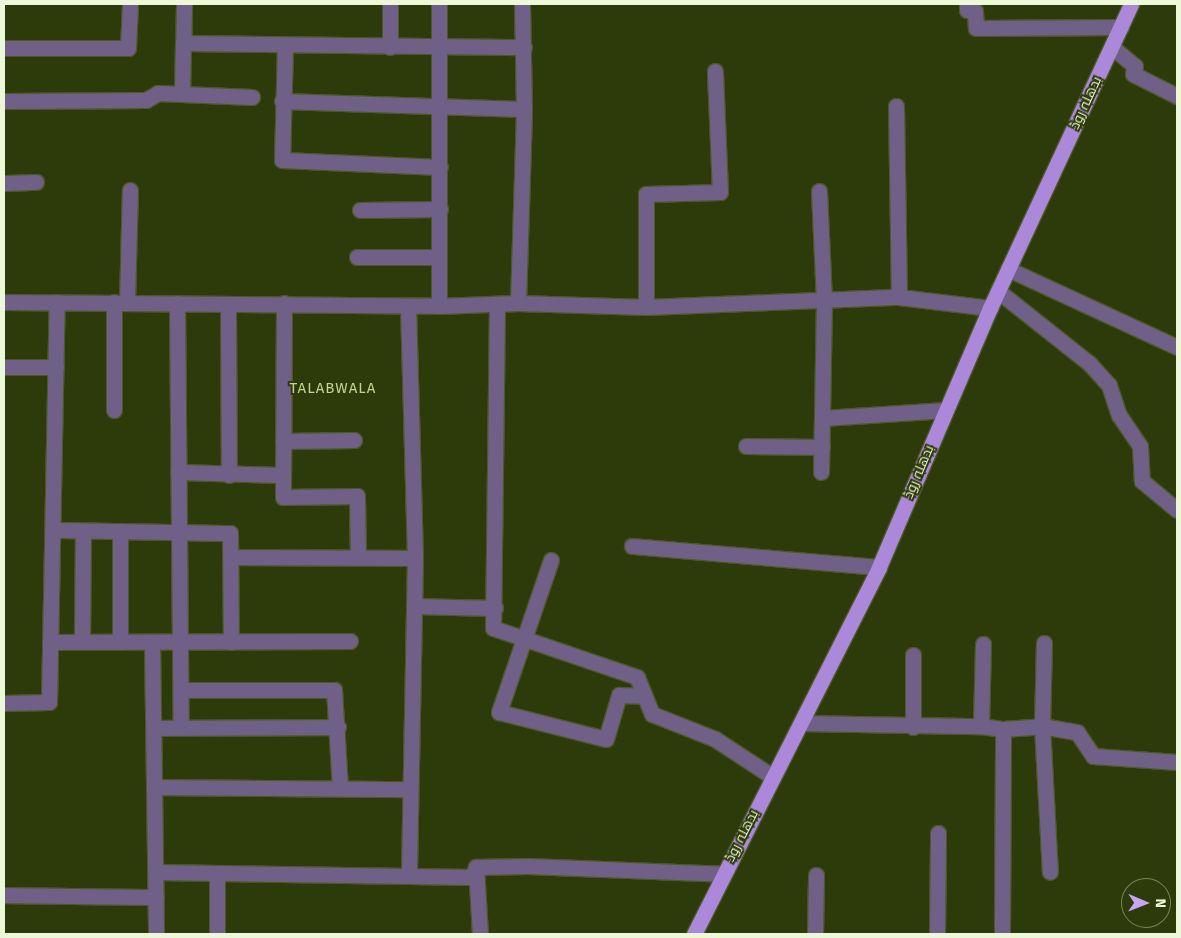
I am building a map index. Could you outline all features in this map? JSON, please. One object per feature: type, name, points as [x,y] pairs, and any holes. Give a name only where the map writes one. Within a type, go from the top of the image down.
[{"type":"main road","name":"بدھلہ روڈ","points":[[694,934],[879,567],[990,308],[1131,4]]},
{"type":"street","points":[[4,48],[128,48],[130,4]]},
{"type":"street","points":[[182,94],[184,4]]},
{"type":"street","points":[[390,4],[390,47]]},
{"type":"street","points":[[439,4],[441,46],[439,306]]},
{"type":"street","points":[[518,303],[524,108],[522,4]]},
{"type":"street","points":[[967,4],[967,10],[975,11],[976,28],[1121,27]]},
{"type":"street","points":[[183,43],[285,46],[524,47]]},
{"type":"street","points":[[285,46],[282,101],[282,160],[440,167]]},
{"type":"street","points":[[1112,47],[1135,66],[1133,74],[1177,96]]},
{"type":"street","points":[[646,307],[646,194],[720,192],[715,70]]},
{"type":"street","points":[[4,101],[146,100],[158,93],[252,97]]},
{"type":"street","points":[[282,101],[524,108]]},
{"type":"street","points":[[896,106],[899,297]]},
{"type":"street","points":[[4,183],[36,182]]},
{"type":"street","points":[[114,410],[120,302],[130,190]]},
{"type":"street","points":[[819,192],[824,301],[824,418],[821,472]]},
{"type":"street","points":[[360,210],[440,209]]},
{"type":"street","points":[[357,257],[439,257]]},
{"type":"street","points":[[1008,270],[1177,346]]},
{"type":"street","points":[[998,291],[1089,363],[1109,385],[1120,415],[1140,446],[1142,481],[1177,510]]},
{"type":"street","points":[[4,302],[284,303],[408,306],[518,303],[646,307],[899,297],[990,308]]},
{"type":"street","points":[[4,703],[49,702],[57,302]]},
{"type":"street","points":[[176,303],[181,727]]},
{"type":"street","points":[[284,303],[283,497],[357,496],[358,557]]},
{"type":"street","points":[[228,304],[229,475]]},
{"type":"street","points":[[497,305],[495,608],[493,628],[524,641],[637,677],[642,696],[652,714],[715,739],[773,777]]},
{"type":"street","points":[[408,306],[415,558],[408,789],[409,874]]},
{"type":"street","points":[[4,367],[56,367]]},
{"type":"street","points":[[824,418],[946,410]]},
{"type":"street","points":[[282,441],[354,440]]},
{"type":"street","points":[[746,446],[822,447]]},
{"type":"street","points":[[178,472],[229,475],[282,475]]},
{"type":"street","points":[[53,530],[230,533],[231,642]]},
{"type":"street","points":[[82,642],[83,531]]},
{"type":"street","points":[[120,531],[120,642]]},
{"type":"street","points":[[632,546],[879,567]]},
{"type":"street","points":[[231,557],[415,558]]},
{"type":"street","points":[[551,560],[499,712],[606,739],[619,695],[642,696]]},
{"type":"street","points":[[414,606],[495,608]]},
{"type":"street","points":[[50,642],[350,641]]},
{"type":"street","points":[[152,642],[156,934]]},
{"type":"street","points":[[1044,643],[1042,726],[1050,872]]},
{"type":"street","points":[[981,726],[983,644]]},
{"type":"street","points":[[913,655],[913,726]]},
{"type":"street","points":[[181,690],[334,690],[338,727],[340,788]]},
{"type":"street","points":[[800,723],[981,726],[1003,729],[1042,726],[1077,732],[1092,756],[1177,762]]},
{"type":"street","points":[[154,728],[338,727]]},
{"type":"street","points":[[1002,934],[1003,729]]},
{"type":"street","points":[[155,786],[408,789]]},
{"type":"street","points":[[936,934],[938,833]]},
{"type":"street","points":[[476,868],[528,866],[723,874]]},
{"type":"street","points":[[156,872],[409,874],[472,877],[476,868]]},
{"type":"street","points":[[476,868],[480,934]]},
{"type":"street","points":[[217,872],[217,934]]},
{"type":"street","points":[[815,934],[816,874]]},
{"type":"street","points":[[4,896],[156,897]]},
{"type":"district","name":"TALABWALA","points":[[333,389]]}]
